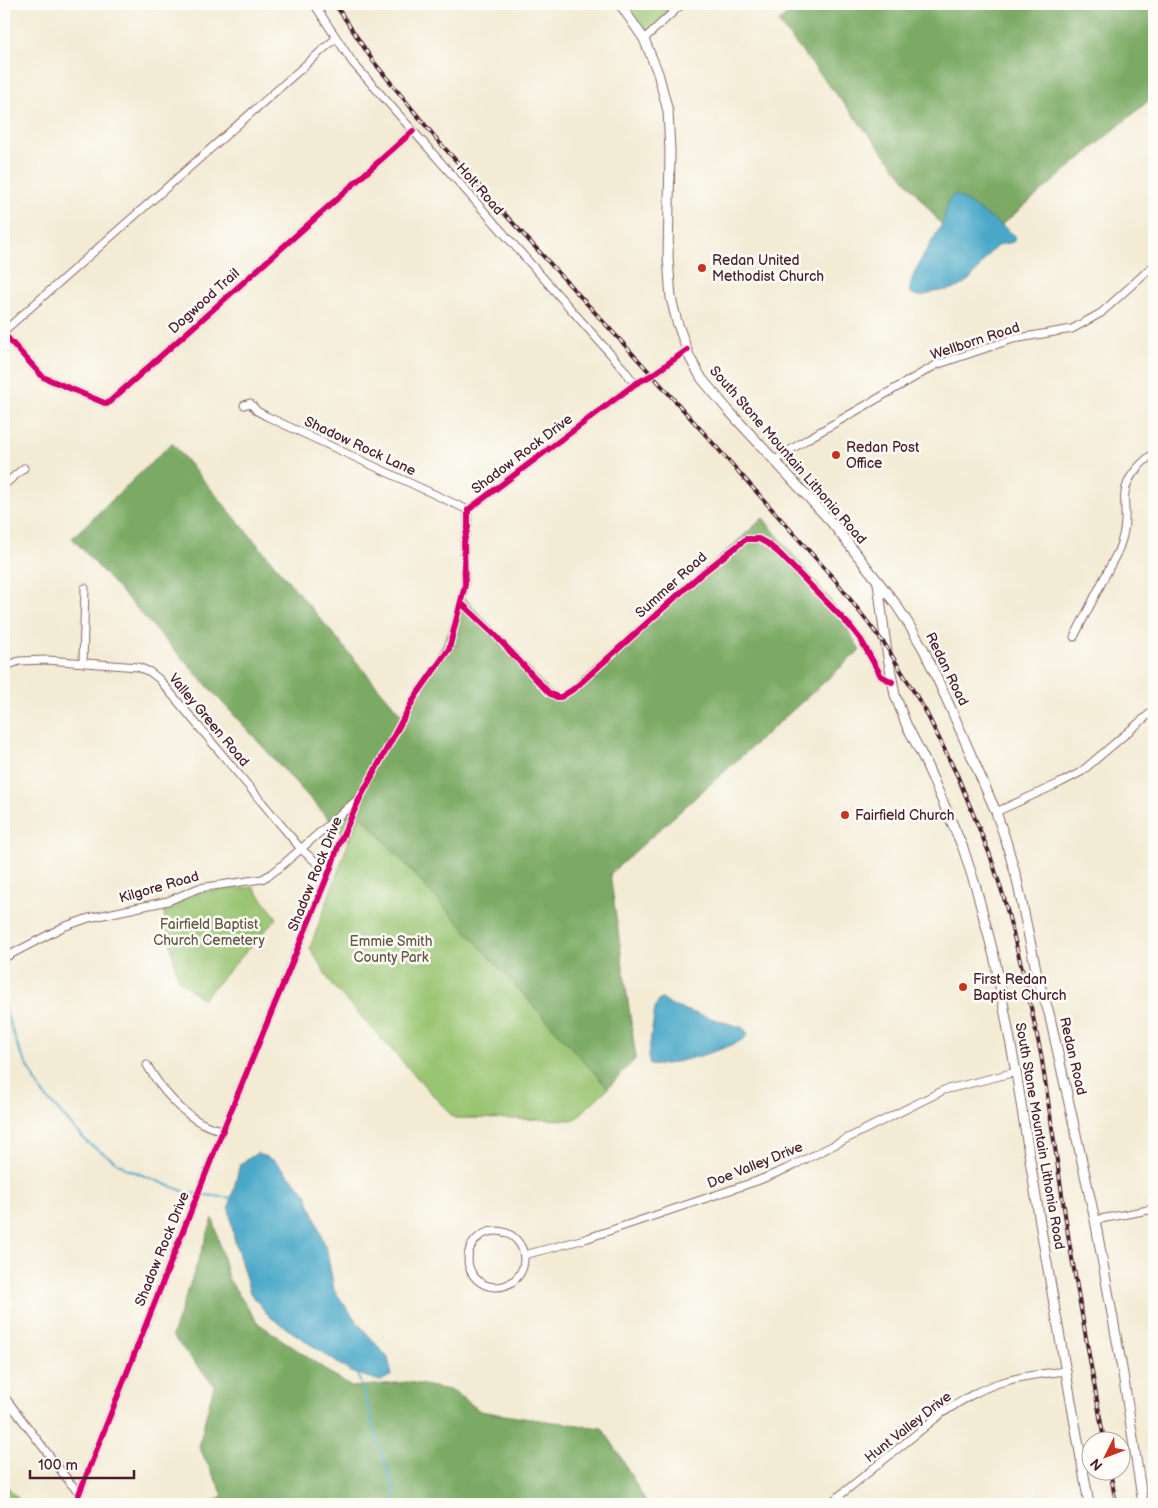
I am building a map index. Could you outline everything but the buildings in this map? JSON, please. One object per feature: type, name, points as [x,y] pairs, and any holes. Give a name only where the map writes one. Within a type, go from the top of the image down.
[{"type":"main road","name":"South Stone Mountain Lithonia Road","points":[[620,4],[644,39],[658,73],[668,111],[670,151],[668,258],[671,298],[677,322],[690,358],[702,379],[832,523],[878,583],[892,682],[906,724],[963,848],[976,888],[995,960],[1016,1072],[1042,1235],[1089,1504]]},
{"type":"main road","name":"Redan Road","points":[[878,583],[899,610],[924,650],[996,812],[1016,875],[1036,972],[1049,1013],[1096,1220],[1143,1504]]},
{"type":"street","name":"Holt Road","points":[[314,4],[353,63],[635,384]]},
{"type":"street","points":[[644,39],[682,4]]},
{"type":"street","name":"Dogwood Trail","points":[[336,38],[4,332],[43,377],[107,404],[413,132]]},
{"type":"street","name":"Wellborn Road","points":[[775,460],[809,438],[936,365],[1013,339],[1072,329],[1101,313],[1154,265]]},
{"type":"street","name":"Shadow Rock Drive","points":[[74,1504],[339,844],[360,798],[415,697],[449,649],[465,585],[464,542],[468,528],[468,510],[635,384],[652,375],[687,350]]},
{"type":"street","name":"Shadow Rock Lane","points":[[244,405],[250,403],[266,416],[468,510]]},
{"type":"street","points":[[1074,637],[1124,536],[1126,520],[1124,495],[1128,482],[1138,466],[1154,453]]},
{"type":"street","points":[[4,485],[24,468]]},
{"type":"street","name":"Summer Road","points":[[461,603],[495,635],[549,693],[561,697],[575,688],[720,558],[746,539],[759,539],[780,554],[850,626],[861,640],[881,676],[892,682]]},
{"type":"street","points":[[83,663],[85,588]]},
{"type":"street","name":"Valley Green Road","points":[[4,669],[19,660],[47,660],[138,667],[150,672],[159,679],[301,849],[316,862],[330,870]]},
{"type":"street","points":[[996,812],[1060,784],[1081,772],[1154,710]]},
{"type":"street","name":"Kilgore Road","points":[[4,958],[63,927],[89,918],[168,901],[199,888],[262,879],[272,874],[360,798]]},
{"type":"street","points":[[147,1065],[155,1079],[172,1100],[191,1116],[208,1126],[223,1130]]},
{"type":"street","name":"Doe Valley Drive","points":[[524,1255],[585,1238],[757,1181],[786,1169],[944,1090],[1016,1072]]},
{"type":"street","points":[[1096,1220],[1154,1209]]},
{"type":"street","points":[[498,1231],[515,1239],[521,1246],[524,1255],[522,1271],[517,1278],[501,1287],[491,1287],[475,1278],[468,1262],[473,1244],[479,1237],[489,1232],[498,1231]]},
{"type":"street","name":"Hunt Valley Drive","points":[[829,1504],[958,1402],[1004,1381],[1029,1375],[1067,1371]]},
{"type":"street","points":[[4,1396],[78,1492]]},
{"type":"green space","points":[[628,4],[677,4],[646,32]]},
{"type":"green space","points":[[800,4],[1154,4],[1154,96],[966,255],[778,22]]},
{"type":"green space","points":[[172,443],[404,718],[425,682],[465,598],[559,702],[763,518],[829,598],[860,650],[610,874],[636,1058],[608,1088],[361,815],[349,841],[72,538]]},
{"type":"green space","name":"Emmie Smith County Park","points":[[361,815],[608,1088],[574,1120],[454,1118],[332,985],[310,948],[349,841]]},
{"type":"green space","name":"Fairfield Baptist Church Cemetery","points":[[253,887],[277,918],[203,999],[178,980],[163,908],[201,892]]},
{"type":"green space","points":[[213,1218],[228,1278],[258,1323],[351,1387],[408,1382],[454,1391],[480,1411],[602,1428],[618,1452],[647,1504],[210,1504],[223,1495],[199,1447],[214,1385],[172,1336]]},
{"type":"green space","points":[[4,1483],[23,1504],[4,1504]]},
{"type":"water","points":[[955,194],[1016,237],[1013,242],[997,246],[964,284],[951,289],[918,296],[910,292],[910,285],[943,221],[948,202]]},
{"type":"water","points":[[662,999],[672,1006],[743,1028],[748,1033],[741,1040],[710,1053],[668,1064],[650,1065],[648,1056],[655,1009],[658,1001]]},
{"type":"water","points":[[257,1153],[275,1161],[306,1193],[327,1251],[334,1290],[357,1322],[388,1358],[392,1375],[380,1381],[351,1372],[270,1317],[250,1293],[234,1238],[229,1208],[240,1164]]},
{"type":"waterway","points":[[4,1006],[19,1050],[43,1094],[88,1143],[127,1169],[188,1193],[231,1198]]},
{"type":"waterway","points":[[357,1374],[394,1489],[395,1504]]},
{"type":"railway","points":[[335,4],[373,61],[439,142],[652,375],[836,581],[886,646],[925,710],[958,777],[990,855],[1004,898],[1026,984],[1041,1054],[1069,1241],[1102,1430]]},
{"type":"railway","points":[[1112,1480],[1116,1504]]},
{"type":"cycle path","points":[[4,334],[43,377],[107,404],[413,131]]},
{"type":"cycle path","points":[[75,1504],[339,844],[360,798],[415,697],[449,649],[465,585],[464,542],[468,527],[468,510],[635,384],[652,375],[687,350]]},
{"type":"cycle path","points":[[461,603],[495,635],[549,693],[561,697],[575,688],[700,575],[746,539],[759,539],[780,554],[850,626],[861,640],[881,676],[892,682]]},
{"type":"place","name":"Redan United Methodist Church","points":[[702,268]]},
{"type":"place","name":"Redan Post Office","points":[[836,455]]},
{"type":"place","name":"Fairfield Church","points":[[845,815]]},
{"type":"place","name":"First Redan Baptist Church","points":[[963,987]]}]
